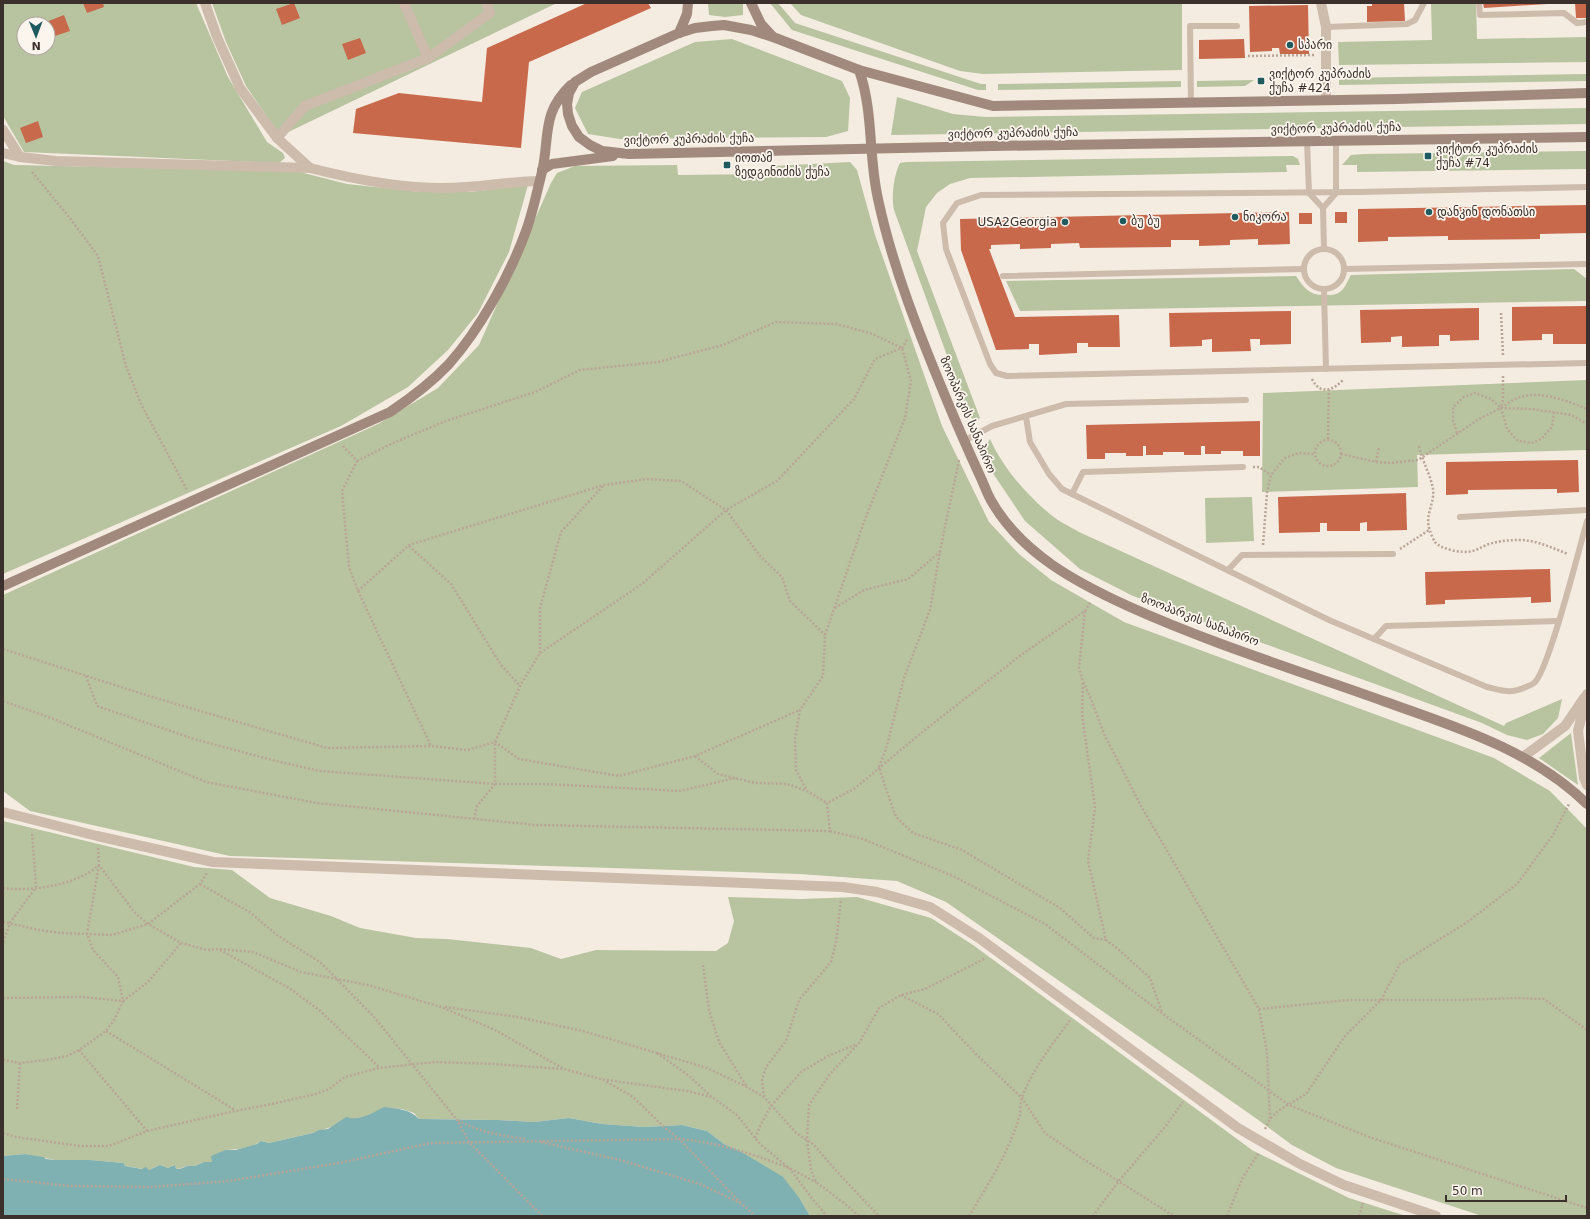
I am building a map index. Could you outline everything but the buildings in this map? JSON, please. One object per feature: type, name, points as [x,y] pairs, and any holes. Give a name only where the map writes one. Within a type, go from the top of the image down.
[{"type":"main road","points":[[679,33],[687,14],[688,3]]},
{"type":"main road","points":[[750,3],[761,24],[773,37]]},
{"type":"main road","points":[[3,586],[390,412],[414,396],[449,364],[480,321],[502,285],[526,230],[542,170],[549,122],[557,99],[575,82],[591,72],[679,33],[695,28],[724,26],[751,30],[859,70],[993,106],[1587,94]]},
{"type":"main road","name":"ზოოპარკის სანაპირო","points":[[859,70],[868,104],[873,172],[883,220],[916,326],[964,441],[992,503],[1019,538],[1049,563],[1096,592],[1172,626],[1467,731],[1523,758],[1575,792],[1587,804]]},
{"type":"main road","name":"ვიქტორ კუპრაძის ქუჩა","points":[[575,82],[569,93],[567,104],[568,114],[572,126],[579,137],[590,145],[602,150],[629,154],[871,148],[1587,138]]},
{"type":"main road","points":[[542,170],[552,164],[629,154]]},
{"type":"street","points":[[205,3],[217,37],[240,88],[277,138],[310,168]]},
{"type":"street","points":[[404,3],[428,58]]},
{"type":"street","points":[[277,138],[305,106],[428,58],[490,13],[486,3]]},
{"type":"street","points":[[1321,3],[1326,27],[1326,100]]},
{"type":"street","points":[[3,130],[20,158]]},
{"type":"street","points":[[3,153],[20,158],[95,163],[310,168],[341,176],[384,184],[432,188],[466,188],[518,181],[539,181]]},
{"type":"street","points":[[1523,758],[1565,726],[1587,694]]},
{"type":"street","points":[[1587,694],[1578,731],[1584,778],[1587,785]]},
{"type":"street","points":[[3,812],[97,836],[213,862],[843,887],[877,892],[930,907],[979,938],[1238,1128],[1264,1144],[1300,1164],[1344,1185],[1436,1216]]},
{"type":"lane","points":[[1326,27],[1407,24],[1415,20],[1424,3]]},
{"type":"lane","points":[[1479,3],[1480,15],[1564,13],[1577,23],[1587,22]]},
{"type":"lane","points":[[1191,102],[1190,26],[1237,26]]},
{"type":"lane","points":[[1307,141],[1309,193],[1323,208]]},
{"type":"lane","points":[[1324,249],[1323,208],[1336,192],[1336,141]]},
{"type":"lane","points":[[1587,187],[1309,193],[981,195],[957,203],[943,223],[946,249],[990,364],[996,373],[1007,376],[1587,363]]},
{"type":"lane","points":[[1324,249],[1336,253],[1340,257],[1344,269],[1343,275],[1336,286],[1324,290],[1318,289],[1307,282],[1303,269],[1304,263],[1312,252],[1324,249]]},
{"type":"lane","points":[[1344,269],[1587,264]]},
{"type":"lane","points":[[1003,276],[1303,269]]},
{"type":"lane","points":[[1324,290],[1326,369]]},
{"type":"lane","points":[[964,441],[992,426],[1066,404],[1246,400]]},
{"type":"lane","points":[[1026,417],[1030,442],[1049,474],[1062,489],[1329,620],[1488,687],[1506,692],[1515,691],[1535,683],[1542,671],[1587,521]]},
{"type":"lane","points":[[1072,494],[1084,472],[1244,466]]},
{"type":"lane","points":[[1460,517],[1587,510]]},
{"type":"lane","points":[[1228,570],[1242,555],[1393,554]]},
{"type":"lane","points":[[1374,639],[1386,626],[1558,621]]},
{"type":"path","points":[[1248,56],[1325,55]]},
{"type":"path","points":[[20,158],[69,217],[98,256],[126,366],[142,404],[192,501]]},
{"type":"path","points":[[1500,313],[1503,365],[1503,399],[1501,408],[1507,429],[1518,441],[1532,443],[1541,439],[1552,427],[1554,412]]},
{"type":"path","points":[[431,746],[358,590],[349,567],[342,491],[357,461],[393,443],[446,421],[535,392],[580,370],[658,362],[723,345],[776,322],[836,324],[870,333],[902,348],[911,381],[905,418],[864,522],[825,635],[823,676],[800,710],[795,738],[796,770],[807,791]]},
{"type":"path","points":[[474,819],[477,806],[495,784],[495,742],[520,686],[540,652],[642,584],[726,510],[777,480],[854,399],[875,359],[902,348],[916,326]]},
{"type":"path","points":[[1311,369],[1315,384],[1320,389],[1329,390],[1338,387],[1344,379],[1345,369]]},
{"type":"path","points":[[1328,439],[1329,390]]},
{"type":"path","points":[[1457,433],[1453,420],[1452,407],[1464,397],[1475,393],[1491,399],[1501,408],[1532,409],[1571,415],[1587,424]]},
{"type":"path","points":[[1341,454],[1390,464],[1418,460],[1479,419],[1515,399],[1528,395],[1555,397],[1572,402],[1587,409]]},
{"type":"path","points":[[335,437],[357,461]]},
{"type":"path","points":[[1328,439],[1339,445],[1341,454],[1337,462],[1330,466],[1321,464],[1315,454],[1317,445],[1328,439]]},
{"type":"path","points":[[964,441],[940,551],[930,610],[904,678],[886,749],[879,767],[896,817],[913,833],[962,850],[1060,908],[1094,938],[1106,940],[1150,978],[1162,1014]]},
{"type":"path","points":[[1376,462],[1380,447]]},
{"type":"path","points":[[1262,555],[1270,475],[1285,458],[1299,453],[1315,454]]},
{"type":"path","points":[[1244,466],[1259,467],[1270,475]]},
{"type":"path","points":[[358,590],[409,545],[604,485],[647,479],[681,481],[726,510],[760,556],[782,577],[790,601],[825,635]]},
{"type":"path","points":[[540,652],[540,608],[562,532],[604,485]]},
{"type":"path","points":[[1393,554],[1429,530]]},
{"type":"path","points":[[409,545],[451,584],[501,665],[520,686]]},
{"type":"path","points":[[834,608],[864,590],[908,578],[940,551]]},
{"type":"path","points":[[1096,592],[1085,611],[1079,668],[1083,682],[1105,736],[1141,806],[1259,1010],[1267,1052],[1270,1091],[1270,1119]]},
{"type":"path","points":[[827,803],[854,789],[926,728],[1025,652],[1085,611]]},
{"type":"path","points":[[3,649],[149,696],[327,748],[431,746],[467,750],[495,742]]},
{"type":"path","points":[[86,676],[97,706],[194,739],[320,771],[495,784],[547,784],[680,791],[735,778]]},
{"type":"path","points":[[1083,682],[1082,714],[1095,807],[1088,861],[1106,940]]},
{"type":"path","points":[[3,701],[51,718],[206,782],[318,803],[536,825],[830,831],[863,839],[953,876],[1045,924],[1162,1014],[1289,1105],[1369,1137],[1587,1208]]},
{"type":"path","points":[[495,742],[519,759],[619,776],[695,756],[800,710]]},
{"type":"path","points":[[695,756],[718,774],[755,783],[787,784],[807,791],[827,803]]},
{"type":"path","points":[[1227,1216],[1242,1179],[1264,1144],[1265,1128],[1270,1119],[1278,1111],[1306,1094],[1346,1036],[1381,1000],[1400,964],[1466,923],[1517,884],[1554,835],[1575,792]]},
{"type":"path","points":[[827,803],[830,831]]},
{"type":"path","points":[[3,942],[10,923],[36,887],[32,820]]},
{"type":"path","points":[[97,836],[100,865],[87,933],[93,950],[118,977],[123,1001]]},
{"type":"path","points":[[3,922],[39,930],[62,933],[112,934],[148,924],[200,884],[213,862]]},
{"type":"path","points":[[3,888],[19,890],[70,883],[91,873],[100,865]]},
{"type":"path","points":[[100,865],[135,913],[148,924],[181,943],[207,950],[219,949],[253,952],[301,972],[368,985],[441,1007],[495,1030],[564,1069]]},
{"type":"path","points":[[200,884],[251,913],[278,936],[320,962],[375,1018],[457,1120],[469,1142],[542,1216]]},
{"type":"path","points":[[764,1097],[762,1080],[766,1067],[786,1041],[799,1000],[831,962],[836,942],[843,887]]},
{"type":"path","points":[[3,1060],[20,1063],[46,1060],[66,1056],[79,1050],[106,1031],[123,1001],[148,982],[181,943]]},
{"type":"path","points":[[219,949],[289,988],[318,1009],[380,1068]]},
{"type":"path","points":[[816,1182],[811,1170],[807,1140],[809,1105],[830,1074],[859,1043],[879,1008],[901,995],[925,989],[998,952]]},
{"type":"path","points":[[703,966],[709,1010],[719,1042],[747,1087]]},
{"type":"path","points":[[901,995],[938,1014],[977,1055],[1022,1098],[1045,1134],[1118,1182],[1174,1216]]},
{"type":"path","points":[[3,998],[82,996],[123,1001]]},
{"type":"path","points":[[1259,1010],[1348,1000],[1544,999],[1587,1030]]},
{"type":"path","points":[[441,1007],[525,1019],[583,1031],[707,1068],[747,1087],[764,1097],[796,1133],[813,1144],[879,1216]]},
{"type":"path","points":[[969,1216],[987,1187],[1012,1137],[1020,1116],[1022,1098],[1034,1075],[1053,1043],[1077,1010]]},
{"type":"path","points":[[106,1031],[235,1111]]},
{"type":"path","points":[[755,1138],[771,1106],[801,1072],[828,1056],[859,1043]]},
{"type":"path","points":[[79,1050],[147,1131]]},
{"type":"path","points":[[655,1052],[688,1075],[712,1097],[737,1115],[760,1144],[790,1169],[827,1216]]},
{"type":"path","points":[[3,1132],[16,1136],[80,1146],[109,1146],[147,1131],[316,1094],[329,1089],[345,1076],[380,1068],[435,1062],[564,1069],[604,1080],[687,1091],[712,1097]]},
{"type":"path","points":[[17,1109],[20,1063]]},
{"type":"path","points":[[604,1080],[633,1097],[664,1127],[679,1138],[755,1216]]},
{"type":"path","points":[[1093,1216],[1118,1182],[1166,1127],[1189,1092]]},
{"type":"path","points":[[457,1120],[466,1126],[506,1136],[555,1144],[620,1160],[700,1184],[742,1204]]},
{"type":"path","points":[[3,1179],[77,1186],[151,1187],[229,1181],[339,1163],[431,1143],[679,1138],[698,1140],[740,1151],[790,1169],[816,1182],[859,1216]]},
{"type":"green space","points":[[3,3],[196,3],[228,77],[267,142],[283,153],[285,158],[279,163],[24,152],[3,116]]},
{"type":"green space","points":[[212,3],[557,3],[280,136],[246,86],[226,42]]},
{"type":"green space","points":[[708,3],[743,3],[743,15],[725,17],[709,15]]},
{"type":"green space","points":[[770,3],[778,3],[795,23],[981,84],[986,84],[986,90],[978,90],[792,30]]},
{"type":"green space","points":[[790,3],[1182,3],[1182,70],[983,74],[960,71],[801,15]]},
{"type":"green space","points":[[1431,3],[1476,3],[1477,39],[1587,37],[1587,62],[1339,65],[1338,42],[1432,40]]},
{"type":"green space","points":[[732,39],[842,81],[850,98],[848,131],[826,137],[620,139],[588,134],[575,108],[582,92],[695,42]]},
{"type":"green space","points":[[1587,74],[1587,81],[1339,85],[1339,78]]},
{"type":"green space","points":[[1254,80],[1245,86],[1197,87],[1197,81]]},
{"type":"green space","points":[[1181,81],[1181,87],[998,90],[998,84]]},
{"type":"green space","points":[[897,97],[953,114],[986,117],[1587,108],[1587,124],[891,135]]},
{"type":"green space","points":[[1587,151],[1587,169],[1357,172],[1357,165],[1342,165],[1351,155],[1364,154]]},
{"type":"green space","points":[[1293,156],[1298,159],[1300,165],[1286,165],[1287,172],[970,178],[950,184],[937,193],[926,207],[917,251],[980,418],[976,421],[969,416],[894,210],[894,186],[896,173],[900,163]]},
{"type":"green space","points":[[3,161],[14,165],[296,171],[347,184],[420,192],[470,192],[528,185],[509,252],[478,313],[448,350],[408,387],[341,426],[3,574]]},
{"type":"green space","points":[[850,162],[857,170],[875,235],[942,426],[989,522],[1019,554],[1051,580],[1124,622],[1494,758],[1550,791],[1587,829],[1587,1216],[1482,1216],[1336,1168],[1292,1145],[946,902],[897,881],[800,874],[230,856],[30,811],[3,791],[3,595],[378,424],[438,388],[479,345],[551,183],[557,173],[575,166],[677,165],[678,175],[773,174],[773,166]]},
{"type":"green space","points":[[1574,269],[1587,279],[1587,301],[1020,311],[1006,281],[1296,276],[1305,288],[1312,293],[1332,295],[1341,291],[1351,275]]},
{"type":"green space","points":[[1587,380],[1587,450],[1417,455],[1418,487],[1262,492],[1263,393]]},
{"type":"green space","points":[[990,439],[1008,470],[1032,498],[1053,517],[1079,532],[1504,726],[1506,723],[1562,699],[1558,718],[1543,734],[1527,740],[1507,735],[1482,723],[1133,596],[1080,569],[1025,521],[986,463],[983,450]]},
{"type":"green space","points":[[1252,497],[1254,541],[1206,543],[1205,498]]},
{"type":"green space","points":[[1571,733],[1578,785],[1539,758]]},
{"type":"green space","points":[[3,821],[194,867],[232,870],[270,898],[331,916],[360,928],[416,938],[447,939],[531,948],[561,959],[596,950],[716,951],[728,943],[734,921],[728,897],[801,899],[857,897],[931,918],[973,945],[1252,1150],[1349,1198],[1406,1216],[810,1216],[800,1199],[740,1151],[724,1144],[707,1131],[682,1125],[644,1127],[602,1124],[569,1118],[534,1122],[419,1119],[414,1113],[402,1109],[384,1108],[367,1117],[358,1118],[313,1133],[269,1143],[261,1141],[244,1148],[225,1150],[212,1162],[204,1162],[195,1166],[179,1169],[176,1169],[175,1165],[168,1168],[160,1165],[149,1170],[125,1166],[124,1163],[90,1160],[55,1160],[25,1154],[3,1156]]},
{"type":"water","points":[[384,1107],[408,1111],[419,1119],[534,1122],[569,1118],[602,1124],[644,1127],[682,1125],[707,1131],[724,1144],[740,1151],[783,1177],[800,1199],[810,1216],[3,1216],[3,1156],[25,1154],[55,1160],[90,1160],[124,1163],[125,1166],[142,1169],[146,1167],[149,1170],[160,1165],[168,1168],[175,1165],[176,1169],[178,1169],[195,1166],[204,1162],[212,1162],[211,1156],[225,1150],[236,1150],[257,1144],[261,1141],[269,1143],[328,1129],[346,1117],[361,1117]]},
{"type":"place","name":"სპარი","points":[[1290,45]]},
{"type":"place","name":"ვიქტორ კუპრაძის ქუჩა #424","points":[[1261,81]]},
{"type":"place","name":"ვიქტორ კუპრაძის ქუჩა #74","points":[[1428,156]]},
{"type":"place","name":"იოთამ ზედგინიძის ქუჩა","points":[[727,165]]},
{"type":"place","name":"დანკინ დონათსი","points":[[1429,212]]},
{"type":"place","name":"ნიკორა","points":[[1235,217]]},
{"type":"place","name":"ბუ ბუ","points":[[1123,221]]},
{"type":"place","name":"USA2Georgia","points":[[1065,222]]}]
